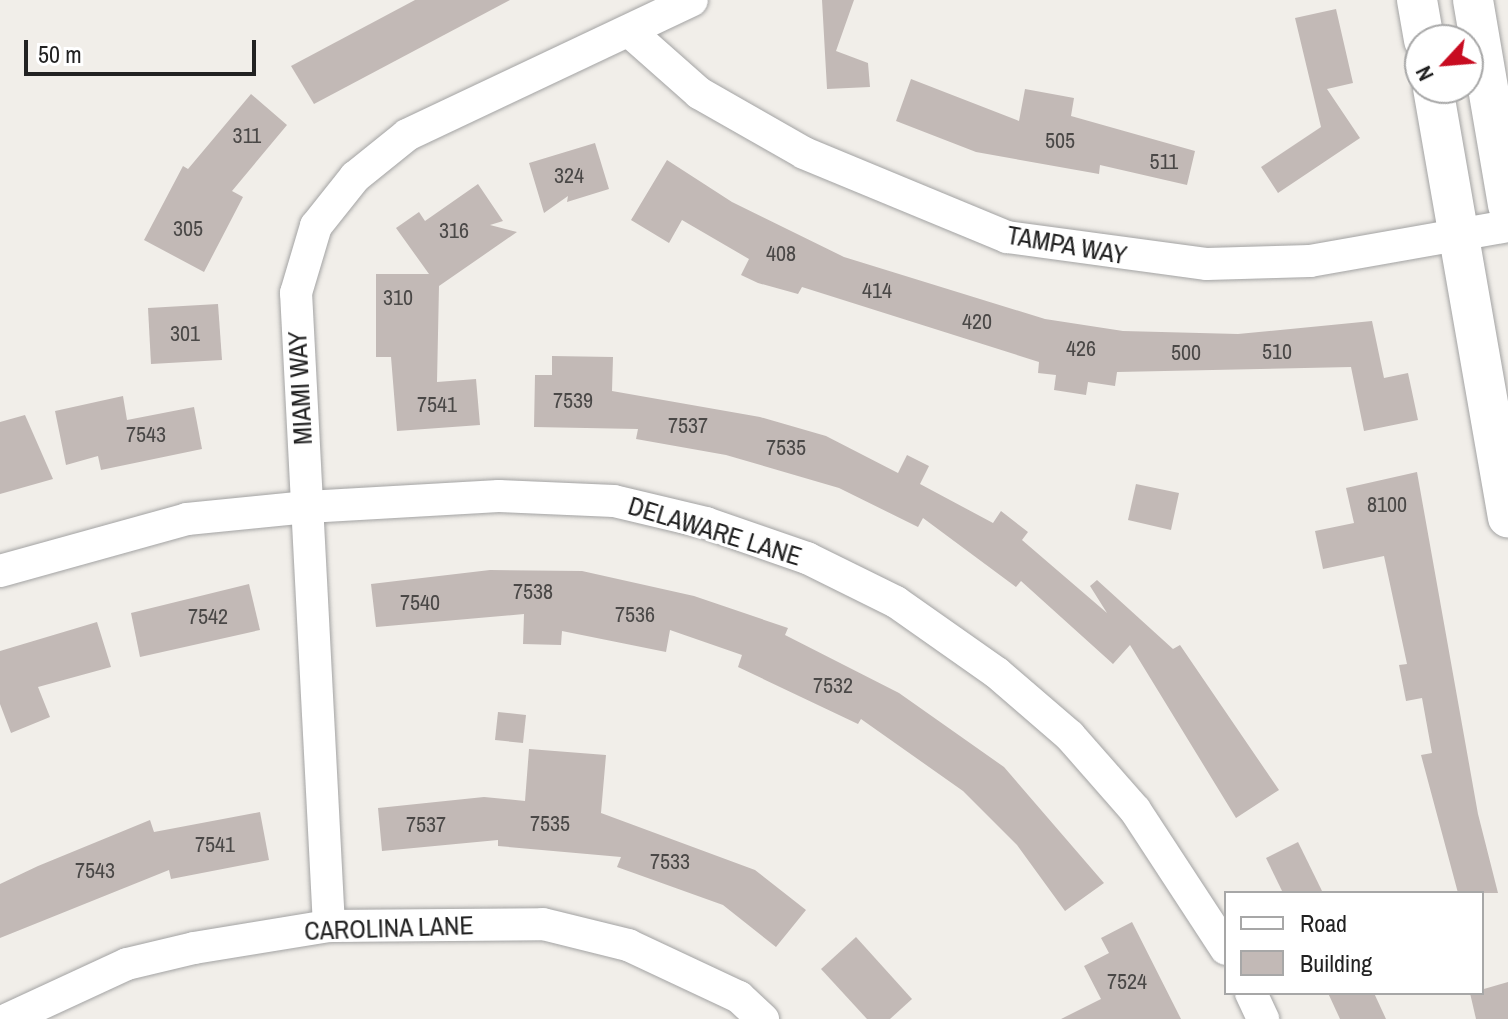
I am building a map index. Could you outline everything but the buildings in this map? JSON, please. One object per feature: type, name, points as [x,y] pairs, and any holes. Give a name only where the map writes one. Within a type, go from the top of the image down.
[{"type":"street","name":"MIAMI WAY","points":[[329,926],[296,293],[316,226],[355,177],[407,135],[692,0]]},
{"type":"street","points":[[1417,0],[1421,24]]},
{"type":"street","points":[[1473,0],[1508,205]]},
{"type":"street","name":"TAMPA WAY","points":[[629,31],[699,93],[804,153],[1007,237],[1207,264],[1310,261],[1508,226]]},
{"type":"street","points":[[1436,104],[1508,517]]},
{"type":"street","name":"DELAWARE LANE","points":[[0,571],[187,519],[307,507],[499,496],[614,501],[807,558],[896,602],[997,673],[1070,736],[1135,810],[1224,946]]},
{"type":"street","name":"CAROLINA LANE","points":[[8,1019],[127,964],[329,926],[543,924],[628,945],[739,997],[763,1019]]},
{"type":"street","points":[[1252,995],[1263,1019]]}]
